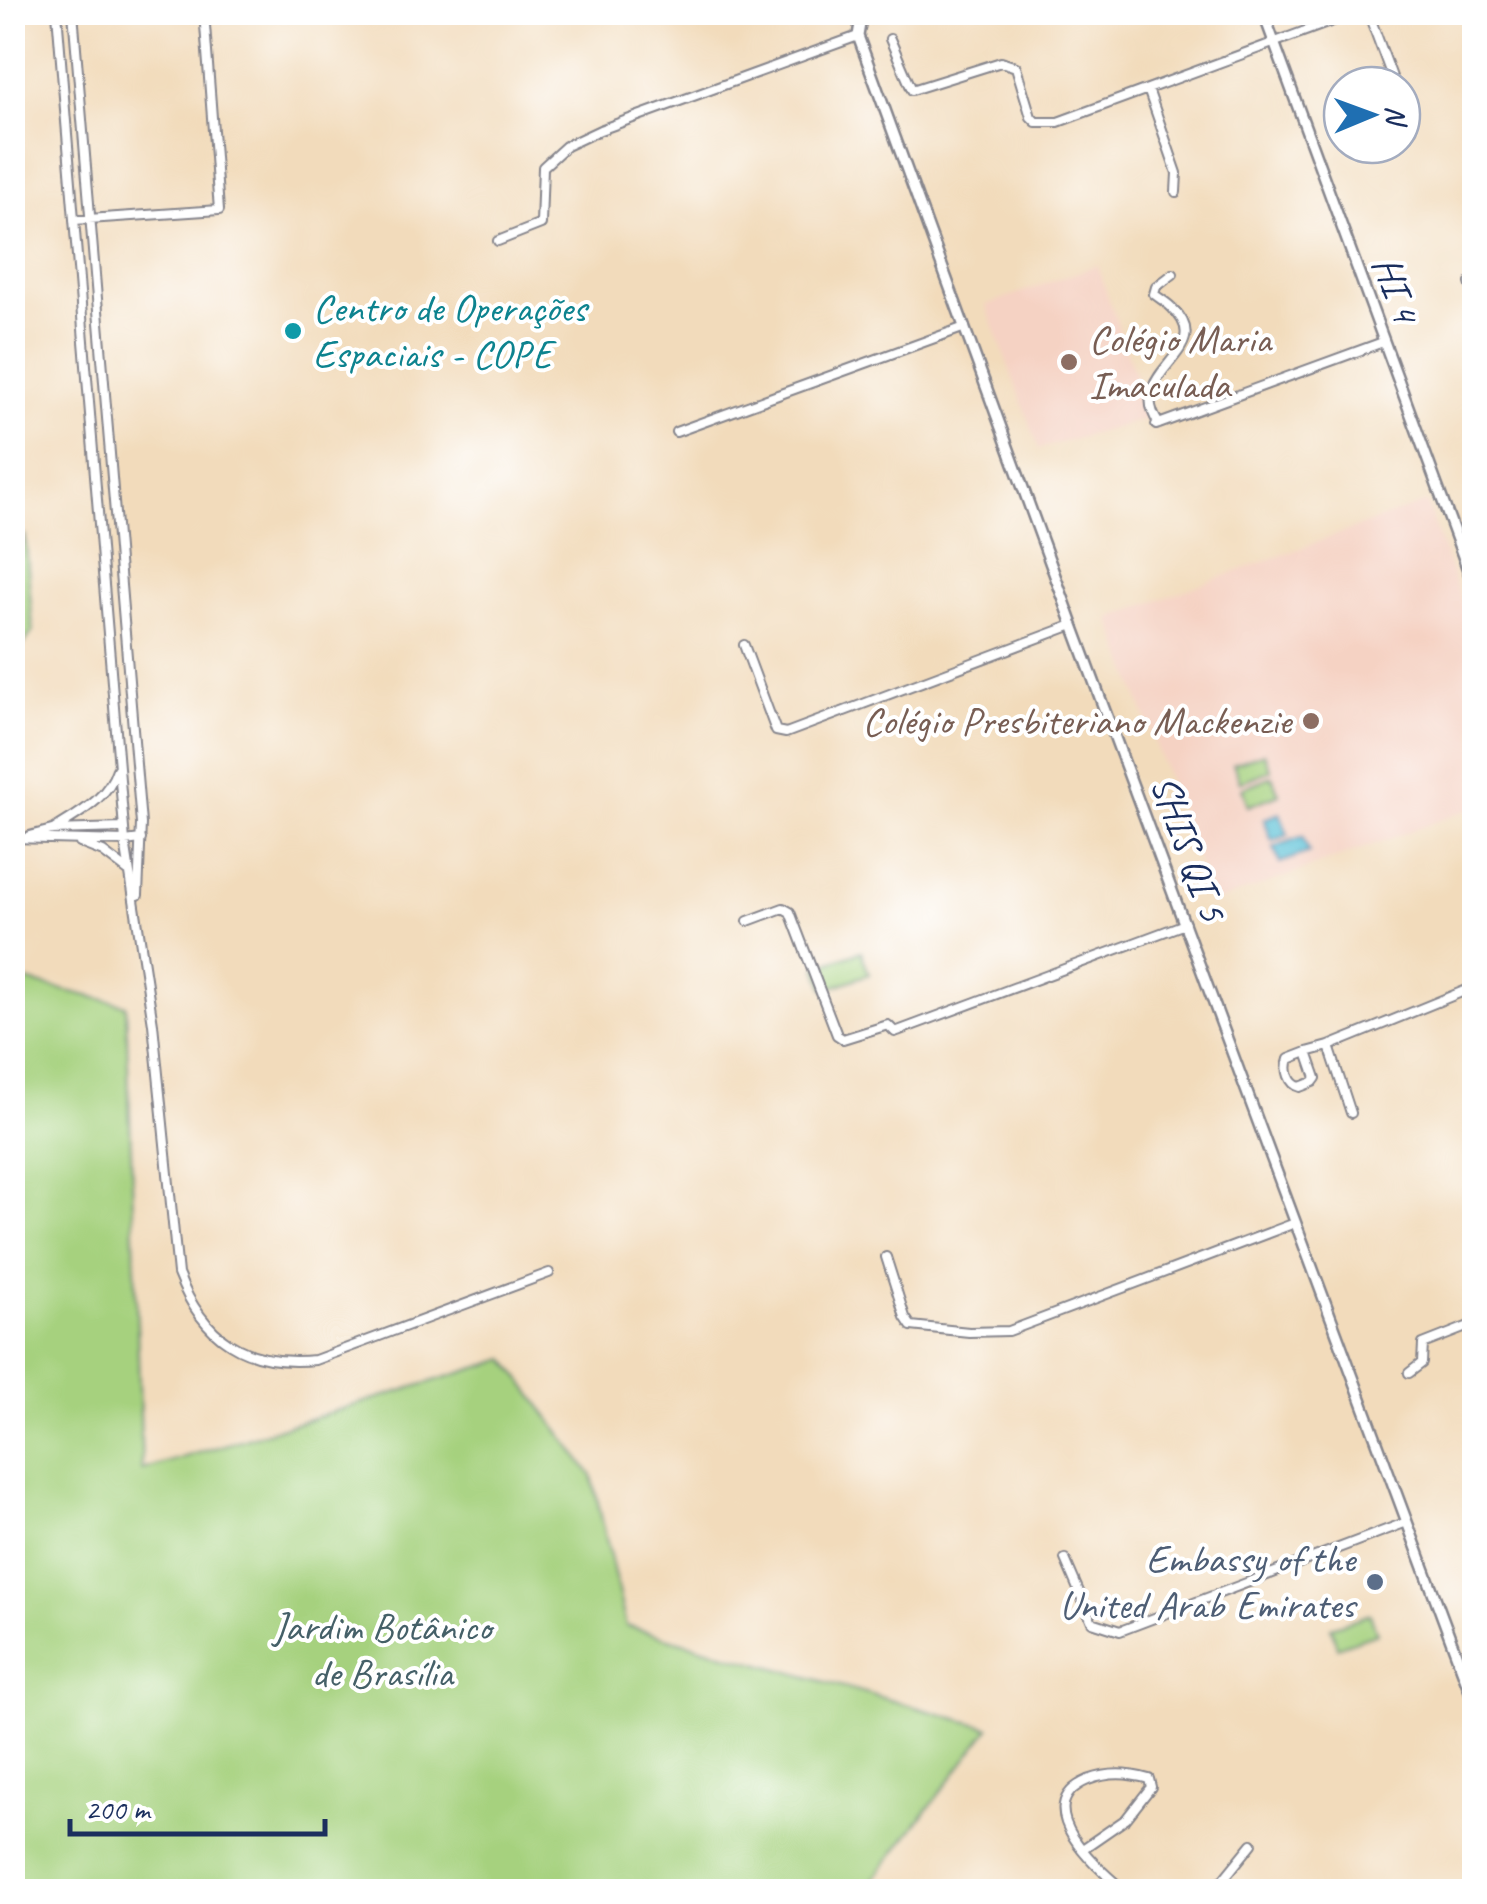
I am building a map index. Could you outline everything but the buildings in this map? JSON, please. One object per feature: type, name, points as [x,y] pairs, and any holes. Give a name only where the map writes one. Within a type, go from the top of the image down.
[{"type":"street","points":[[57,12],[125,841],[153,1024],[178,1274],[189,1302],[230,1346],[254,1357],[286,1363],[315,1360],[549,1273]]},
{"type":"street","points":[[73,12],[142,838],[138,910]]},
{"type":"street","points":[[74,220],[219,210],[204,12]]},
{"type":"street","name":"SHIS QI 5","points":[[862,12],[858,36],[1474,1702]]},
{"type":"street","name":"HI 4","points":[[1263,12],[1474,583]]},
{"type":"street","points":[[890,39],[912,90],[1001,62],[1009,63],[1016,68],[1030,117],[1036,122],[1058,122],[1357,12]]},
{"type":"street","points":[[1368,12],[1388,65]]},
{"type":"street","points":[[498,241],[541,224],[543,167],[566,146],[584,136],[858,36]]},
{"type":"street","points":[[1148,89],[1177,173],[1176,192]]},
{"type":"street","points":[[72,190],[80,197],[89,188]]},
{"type":"street","points":[[1173,274],[1156,287],[1154,294],[1181,318],[1185,340],[1183,348],[1151,386],[1150,408],[1158,425],[1383,342]]},
{"type":"street","points":[[80,291],[86,282],[97,289]]},
{"type":"street","points":[[1470,283],[1474,296]]},
{"type":"street","points":[[676,432],[965,327]]},
{"type":"street","points":[[744,645],[776,731],[786,734],[1073,626]]},
{"type":"street","points":[[52,830],[100,798],[118,765]]},
{"type":"street","points":[[16,838],[52,830],[124,828]]},
{"type":"street","points":[[16,838],[142,838]]},
{"type":"street","points":[[76,841],[103,852],[130,872]]},
{"type":"street","points":[[748,921],[783,908],[790,912],[838,1036],[843,1039],[888,1025],[895,1032],[1185,924]]},
{"type":"street","points":[[1307,1052],[1315,1080],[1296,1086],[1290,1081],[1290,1060],[1307,1052],[1330,1046],[1474,987]]},
{"type":"street","points":[[1330,1046],[1351,1113]]},
{"type":"street","points":[[886,1257],[904,1318],[911,1326],[1009,1331],[1295,1224]]},
{"type":"street","points":[[1409,1373],[1422,1364],[1423,1344],[1474,1324]]},
{"type":"street","points":[[1064,1560],[1092,1622],[1120,1631],[1407,1522]]},
{"type":"street","points":[[1084,1848],[1126,1819],[1152,1787],[1149,1779],[1112,1772],[1085,1782],[1066,1795],[1064,1821],[1098,1869],[1126,1892]]},
{"type":"street","points":[[1213,1892],[1252,1844]]},
{"type":"shaded area","name":"Colégio Maria Imaculada","points":[[1097,265],[1150,418],[1039,449],[986,305]]},
{"type":"shaded area","name":"Colégio Presbiteriano Mackenzie","points":[[1426,502],[1474,635],[1474,808],[1213,903],[1110,618]]},
{"type":"green space","points":[[25,534],[33,631],[13,660],[13,569]]},
{"type":"green space","points":[[1264,753],[1271,770],[1240,782],[1233,764]]},
{"type":"green space","points":[[1272,776],[1279,794],[1248,806],[1242,788]]},
{"type":"green space","points":[[861,951],[869,974],[825,990],[817,967]]},
{"type":"green space","name":"Jardim Botânico de Brasília","points":[[13,978],[126,1005],[142,1470],[506,1359],[592,1476],[626,1626],[990,1728],[865,1891],[13,1891]]},
{"type":"green space","points":[[1370,1614],[1377,1633],[1337,1647],[1331,1627]]},
{"type":"water","points":[[1280,813],[1288,835],[1272,841],[1264,819]]},
{"type":"water","points":[[1303,836],[1309,852],[1280,863],[1274,847]]},
{"type":"place","name":"Centro de Operações Espaciais - COPE","points":[[293,331]]},
{"type":"place","name":"Colégio Maria Imaculada","points":[[1069,362]]},
{"type":"place","name":"Colégio Presbiteriano Mackenzie","points":[[1311,721]]},
{"type":"place","name":"Embassy of the United Arab Emirates","points":[[1375,1582]]}]
